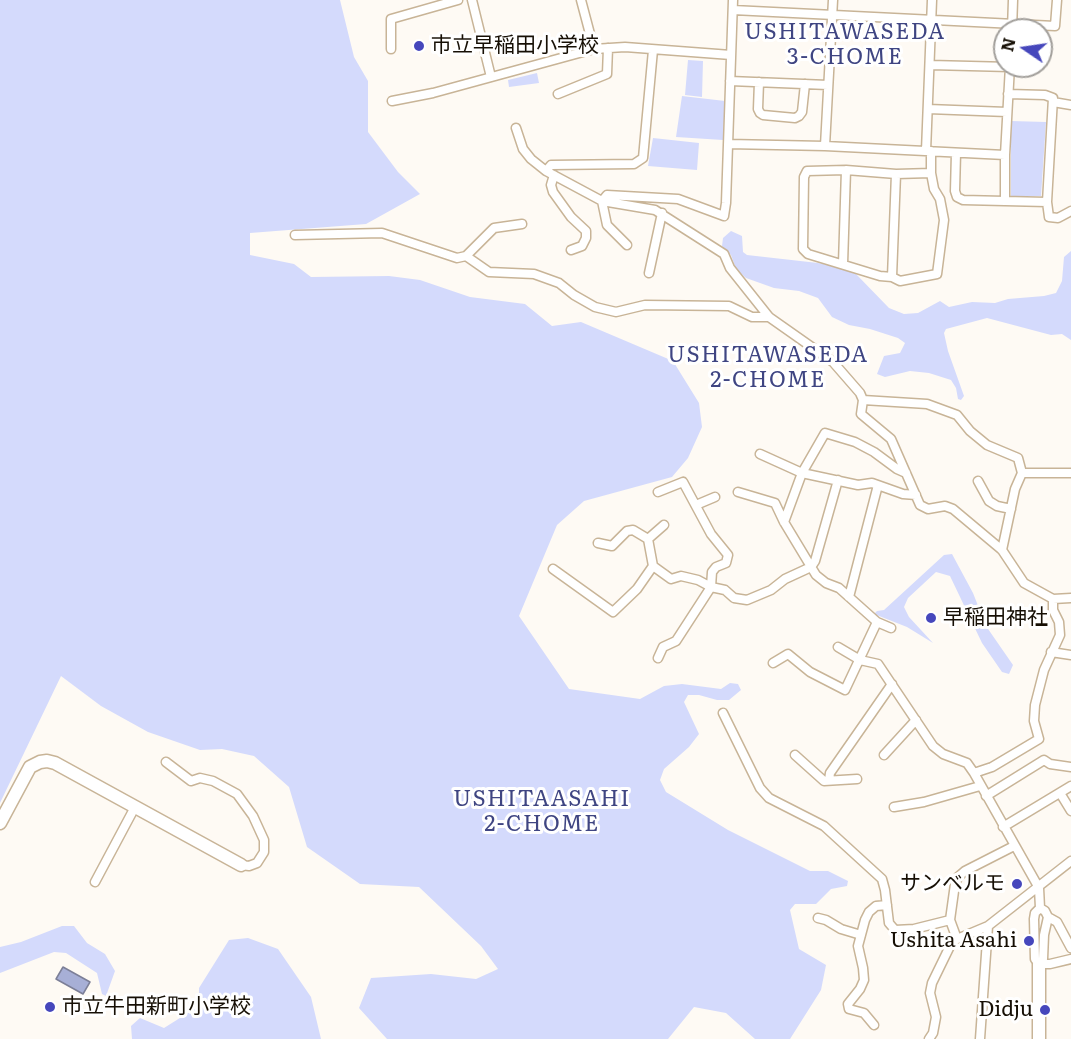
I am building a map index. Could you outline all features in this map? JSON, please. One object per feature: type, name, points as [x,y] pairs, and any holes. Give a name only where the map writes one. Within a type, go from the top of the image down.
[{"type":"street","points":[[391,50],[391,19],[458,0]]},
{"type":"street","points":[[472,0],[491,77]]},
{"type":"street","points":[[581,0],[594,49]]},
{"type":"street","points":[[602,201],[607,195],[678,199],[724,216],[733,0]]},
{"type":"street","points":[[825,146],[832,0]]},
{"type":"street","points":[[931,173],[807,171],[804,177],[803,249],[808,254],[900,280],[937,274],[944,220],[940,199],[934,189],[929,151],[928,109],[932,0]]},
{"type":"street","points":[[1012,18],[1013,0]]},
{"type":"street","points":[[1053,26],[1055,26],[1057,0]]},
{"type":"street","points":[[733,10],[932,19],[993,25]]},
{"type":"street","points":[[392,101],[433,93],[594,49],[625,47],[731,55]]},
{"type":"street","points":[[558,94],[607,74],[608,48]]},
{"type":"street","points":[[571,250],[582,246],[586,238],[586,231],[553,192],[551,165],[634,164],[644,158],[653,50]]},
{"type":"street","points":[[930,65],[993,67]]},
{"type":"street","points":[[1005,201],[1009,78]]},
{"type":"street","points":[[730,81],[828,85]]},
{"type":"street","points":[[759,82],[758,109],[760,113],[795,118],[802,112],[805,84]]},
{"type":"street","points":[[1008,94],[1046,95],[1053,98],[1047,202],[1049,217],[1058,218],[1071,211]]},
{"type":"street","points":[[1053,102],[1071,105]]},
{"type":"street","points":[[928,109],[1007,112]]},
{"type":"street","points":[[516,128],[523,149],[531,159],[550,173],[602,201],[662,213],[724,254],[730,268],[769,317],[834,362],[864,400],[927,404],[957,415],[970,431],[987,445],[1018,458],[1022,473],[1015,489],[1002,550]]},
{"type":"street","points":[[728,144],[825,146],[1005,155]]},
{"type":"street","points":[[956,153],[954,191],[957,198],[1047,202]]},
{"type":"street","points":[[843,264],[846,170]]},
{"type":"street","points":[[892,277],[896,174]]},
{"type":"street","points":[[602,201],[607,225],[627,245]]},
{"type":"street","points":[[649,273],[662,213]]},
{"type":"street","points":[[295,235],[382,233],[457,258],[466,256],[494,228],[522,224]]},
{"type":"street","points":[[466,256],[489,272],[534,274],[559,283],[595,307],[616,312],[645,306],[729,306],[752,316],[769,317]]},
{"type":"street","points":[[864,400],[861,414],[891,439],[920,505],[928,509],[945,506],[953,509],[1002,550],[1024,583],[1053,599],[1071,598]]},
{"type":"street","points":[[784,522],[802,473],[825,433],[855,442],[906,473]]},
{"type":"street","points":[[760,454],[802,473],[858,485],[872,483],[903,494],[916,495]]},
{"type":"street","points":[[1022,473],[1071,473]]},
{"type":"street","points":[[598,543],[612,546],[627,531],[633,530],[648,539],[653,566],[671,579],[681,576],[698,580],[711,587],[725,590],[734,598],[747,600],[771,590],[784,579],[811,567],[815,561],[838,480]]},
{"type":"street","points":[[978,481],[989,501],[997,506],[1011,509]]},
{"type":"street","points":[[658,492],[683,482],[711,534],[728,555],[726,563],[716,567],[712,572],[711,587],[676,641],[663,647],[658,658]]},
{"type":"street","points":[[849,597],[878,485]]},
{"type":"street","points":[[738,492],[775,503],[811,567],[821,579],[839,588],[877,622],[891,628]]},
{"type":"street","points":[[696,505],[716,497]]},
{"type":"street","points":[[648,539],[664,525]]},
{"type":"street","points":[[553,569],[613,612],[637,589],[653,566]]},
{"type":"street","points":[[974,773],[992,767],[1039,739],[1034,722],[1035,705],[1044,670],[1060,635],[1059,622],[1053,610],[1053,599]]},
{"type":"street","points":[[773,663],[788,654],[810,672],[846,690],[877,622]]},
{"type":"street","points":[[838,646],[860,660],[878,664],[933,746],[943,754],[967,763],[974,773],[1039,888],[1040,908],[1035,913],[1034,919],[1035,959],[1039,964]]},
{"type":"street","points":[[1051,652],[1071,655]]},
{"type":"street","points":[[829,780],[830,773],[892,684]]},
{"type":"street","points":[[723,713],[760,788],[770,798],[824,826],[882,879],[889,923],[895,930],[914,929],[950,920]]},
{"type":"street","points":[[884,755],[916,720]]},
{"type":"street","points":[[795,754],[824,781],[856,779]]},
{"type":"street","points":[[986,796],[1044,760],[1050,764],[1071,767]]},
{"type":"street","points":[[0,823],[30,767],[47,761],[55,763],[241,865],[249,866],[257,863],[264,852],[264,840],[253,816],[237,794],[213,781],[200,778],[191,781],[166,762]]},
{"type":"street","points":[[894,807],[924,802],[980,786]]},
{"type":"street","points":[[1003,826],[1071,786]]},
{"type":"street","points":[[1060,793],[1071,811]]},
{"type":"street","points":[[95,882],[135,807]]},
{"type":"street","points":[[957,939],[950,920],[958,877],[965,871],[1014,846]]},
{"type":"street","points":[[929,1039],[933,1034],[936,1017],[931,1001],[932,983],[951,944],[957,939],[988,927],[1071,861]]},
{"type":"street","points":[[874,1025],[864,1013],[849,1009],[848,1004],[864,980],[858,946],[869,912],[876,906],[887,905]]},
{"type":"street","points":[[1040,908],[1048,917],[1057,922],[1071,948]]},
{"type":"street","points":[[1039,1039],[1039,964],[1043,959],[1044,935],[1048,917]]},
{"type":"street","points":[[818,918],[861,935]]},
{"type":"street","points":[[980,1039],[988,927]]},
{"type":"street","points":[[1039,964],[1071,959]]},
{"type":"shaded area","points":[[0,0],[340,0],[354,57],[368,81],[368,132],[398,172],[420,194],[366,224],[250,233],[250,255],[294,264],[311,277],[389,276],[420,280],[470,297],[525,304],[552,326],[581,322],[673,361],[699,403],[702,427],[688,458],[672,477],[584,501],[557,525],[519,616],[569,689],[640,699],[664,686],[682,684],[721,689],[730,683],[738,684],[741,690],[729,700],[688,695],[684,702],[699,734],[689,747],[664,769],[660,780],[666,792],[728,830],[810,871],[828,871],[848,881],[847,886],[831,889],[816,904],[795,904],[790,910],[799,949],[826,965],[821,990],[790,1039],[755,1039],[726,1013],[694,1007],[668,1039],[387,1039],[359,1008],[371,978],[431,974],[476,979],[498,969],[481,946],[419,887],[360,884],[307,847],[289,787],[254,756],[222,749],[200,750],[148,732],[101,706],[61,676],[0,803]]},
{"type":"shaded area","points":[[688,60],[703,61],[702,97],[685,95]]},
{"type":"shaded area","points":[[537,73],[539,83],[509,87],[508,80]]},
{"type":"shaded area","points":[[682,96],[725,101],[723,140],[676,137]]},
{"type":"shaded area","points":[[1011,121],[1046,122],[1041,196],[1011,196]]},
{"type":"shaded area","points":[[653,138],[699,143],[697,170],[648,166]]},
{"type":"shaded area","points":[[731,231],[742,236],[743,252],[747,255],[818,263],[856,274],[889,308],[904,314],[918,313],[940,301],[949,307],[972,302],[995,303],[1008,299],[1056,293],[1062,281],[1064,257],[1071,251],[1071,340],[1062,334],[1051,335],[987,318],[946,329],[944,333],[964,396],[961,400],[958,399],[956,388],[951,380],[929,373],[910,371],[885,377],[877,374],[884,356],[900,353],[905,343],[898,338],[849,325],[832,317],[818,298],[799,291],[774,288],[746,278],[736,269],[731,255],[722,246],[723,238]]},
{"type":"shaded area","points":[[952,554],[973,593],[986,626],[1013,665],[1009,674],[1002,672],[982,643],[950,576],[936,572],[908,598],[904,607],[909,617],[933,643],[907,627],[874,614],[884,610],[944,555]]},
{"type":"shaded area","points":[[62,926],[74,926],[87,943],[105,954],[115,971],[106,996],[102,994],[97,973],[66,953],[54,952],[0,973],[0,947],[21,942]]},
{"type":"shaded area","points":[[248,938],[278,949],[311,997],[321,1039],[132,1039],[131,1026],[140,1018],[164,1028],[199,1006],[199,988],[229,940]]},
{"type":"shaded area","points":[[63,967],[90,982],[83,994],[56,979]]},
{"type":"place","name":"市立早稲田小学校","points":[[419,46]]},
{"type":"place","name":"早稲田神社","points":[[931,618]]},
{"type":"place","name":"サンベルモ","points":[[1017,884]]},
{"type":"place","name":"Ushita Asahi","points":[[1029,941]]},
{"type":"place","name":"市立牛田新町小学校","points":[[50,1007]]},
{"type":"place","name":"Didju","points":[[1045,1010]]},
{"type":"district","name":"USHITAWASEDA 3-CHOME","points":[[845,46]]},
{"type":"district","name":"USHITAWASEDA 2-CHOME","points":[[768,368]]},
{"type":"district","name":"USHITAASAHI 2-CHOME","points":[[542,812]]}]
